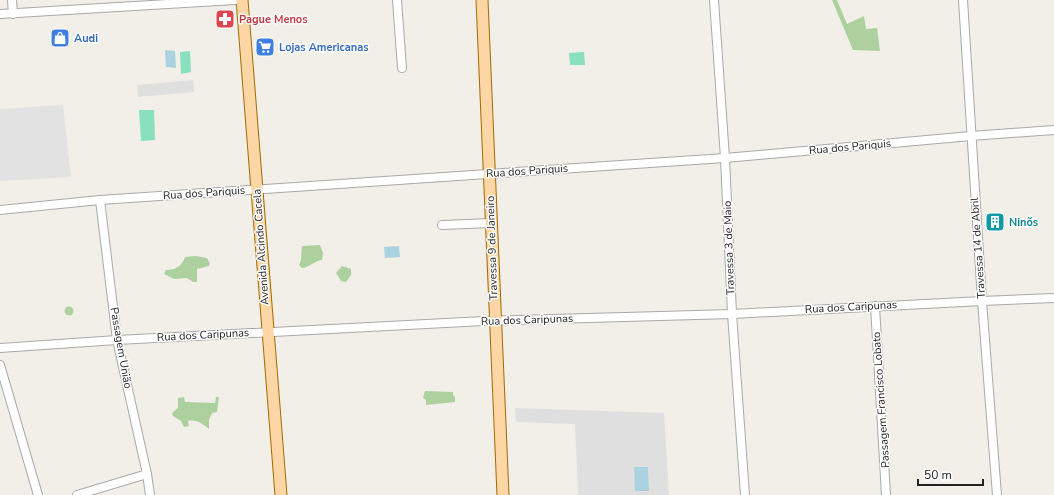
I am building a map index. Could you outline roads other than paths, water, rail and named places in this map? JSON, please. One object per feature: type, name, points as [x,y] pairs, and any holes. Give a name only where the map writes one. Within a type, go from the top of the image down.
[{"type":"main road","name":"Avenida Alcindo Cacela","points":[[242,0],[280,495]]},
{"type":"main road","name":"Travessa 9 de Janeiro","points":[[482,0],[503,495]]},
{"type":"street","points":[[12,0],[13,14]]},
{"type":"street","points":[[0,14],[235,0]]},
{"type":"street","points":[[398,0],[402,68]]},
{"type":"street","name":"Travessa 3 de Maio","points":[[714,0],[725,158],[732,314],[744,495]]},
{"type":"street","name":"Travessa 14 de Abril","points":[[963,0],[982,301],[997,495]]},
{"type":"street","name":"Rua dos Pariquis","points":[[0,210],[100,200],[602,165],[725,158],[1054,130]]},
{"type":"street","name":"Passagem União","points":[[100,200],[117,340],[147,474],[150,495]]},
{"type":"street","points":[[442,225],[491,223]]},
{"type":"street","name":"Rua dos Caripunas","points":[[0,348],[117,340],[495,321],[732,314],[1054,298]]},
{"type":"street","name":"Passagem Francisco Lobato","points":[[875,306],[886,495]]},
{"type":"street","points":[[0,365],[38,495]]},
{"type":"street","points":[[76,495],[147,474]]},
{"type":"water","points":[[165,50],[175,51],[176,68],[166,67]]},
{"type":"water","points":[[399,246],[400,257],[385,258],[384,247]]},
{"type":"water","points":[[634,467],[648,467],[649,491],[635,491]]},
{"type":"place","name":"Pague Menos","points":[[225,19]]},
{"type":"place","name":"Audi","points":[[60,38]]},
{"type":"place","name":"Lojas Americanas","points":[[265,47]]},
{"type":"place","name":"Ninõs","points":[[995,222]]}]
